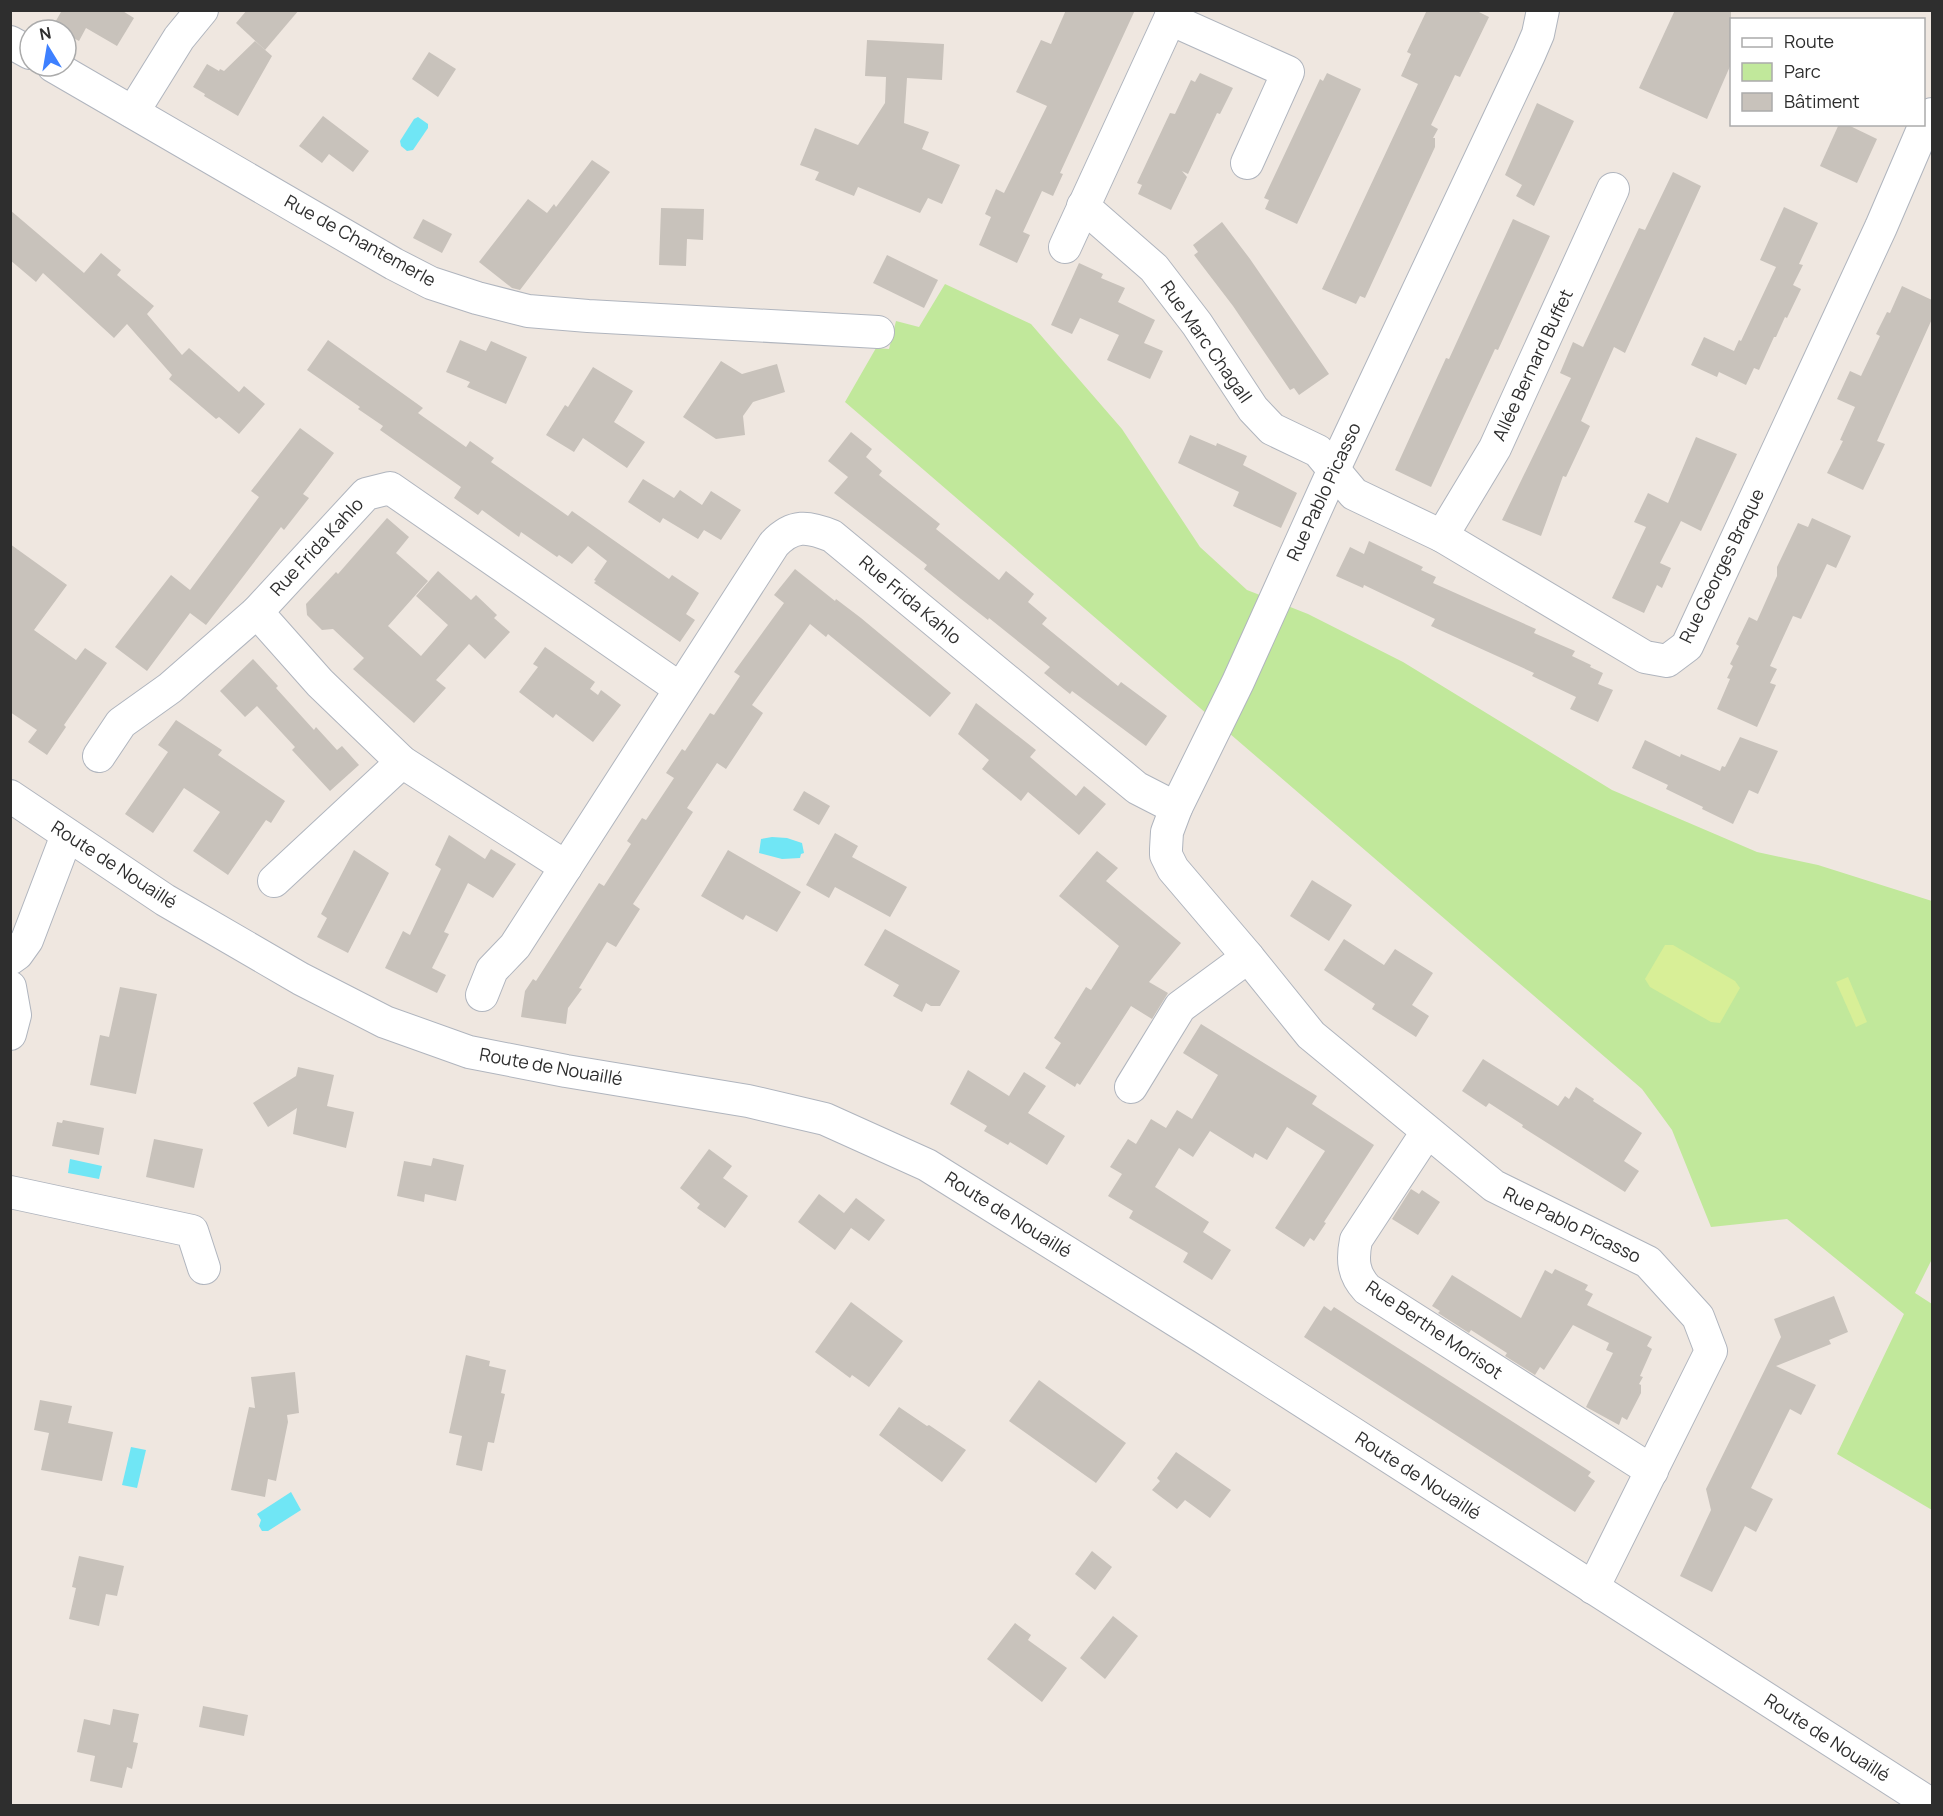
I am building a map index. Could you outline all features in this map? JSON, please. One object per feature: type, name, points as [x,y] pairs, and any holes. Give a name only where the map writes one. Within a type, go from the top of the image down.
[{"type":"street","points":[[133,112],[179,38],[202,10]]},
{"type":"street","name":"Rue Pablo Picasso","points":[[1544,10],[1538,34],[1334,469],[1238,682],[1176,808],[1167,832],[1166,855],[1173,869],[1311,1035],[1494,1186],[1648,1262],[1698,1317],[1711,1351],[1593,1588]]},
{"type":"street","points":[[1065,247],[1172,15],[1288,72],[1247,162]]},
{"type":"street","name":"Rue de Chantemerle","points":[[74,78],[394,264],[431,283],[477,298],[528,311],[878,332]]},
{"type":"street","name":"Rue Georges Braque","points":[[1334,469],[1354,494],[1442,536],[1645,657],[1667,661],[1687,646],[1881,227],[1925,126]]},
{"type":"street","name":"Allée Bernard Buffet","points":[[1442,536],[1495,448],[1613,189]]},
{"type":"street","name":"Rue Marc Chagall","points":[[1083,206],[1154,268],[1197,324],[1253,409],[1272,429],[1318,451],[1334,469]]},
{"type":"street","name":"Rue Frida Kahlo","points":[[99,756],[121,723],[170,688],[257,612],[366,494],[390,488],[679,688]]},
{"type":"street","name":"Rue Frida Kahlo","points":[[482,994],[492,970],[515,946],[679,688],[774,544],[784,534],[797,529],[815,529],[832,536],[1137,788],[1176,808]]},
{"type":"street","name":"Rue Frida Kahlo","points":[[257,612],[320,683],[402,762],[566,867]]},
{"type":"street","points":[[274,881],[402,762]]},
{"type":"street","name":"Route de Nouaillé","points":[[10,796],[165,900],[301,979],[385,1022],[469,1052],[566,1071],[748,1101],[825,1119],[927,1165],[1174,1318],[1932,1805]]},
{"type":"street","points":[[10,959],[17,954],[27,940],[67,835]]},
{"type":"street","points":[[1131,1087],[1180,1008],[1248,957]]},
{"type":"street","points":[[10,987],[15,1015],[10,1034]]},
{"type":"street","name":"Rue Berthe Morisot","points":[[1427,1132],[1356,1240],[1353,1253],[1358,1279],[1367,1289],[1652,1471]]},
{"type":"street","points":[[10,1192],[192,1230],[204,1268]]},
{"type":"green space","points":[[945,284],[1031,324],[1122,429],[1200,547],[1247,590],[1308,614],[1403,662],[1612,790],[1757,852],[1818,865],[1932,901],[1932,1259],[1915,1293],[1932,1304],[1932,1510],[1837,1454],[1904,1314],[1787,1219],[1711,1227],[1672,1130],[1642,1089],[845,402],[876,348],[889,349],[896,321],[919,327]]},
{"type":"green space","points":[[1665,945],[1673,945],[1735,981],[1740,988],[1720,1023],[1711,1022],[1650,987],[1645,979]]},
{"type":"green space","points":[[1848,977],[1867,1022],[1856,1027],[1836,982]]},
{"type":"water","points":[[418,117],[428,124],[428,128],[413,150],[407,151],[401,146],[400,141],[414,119]]},
{"type":"water","points":[[787,838],[802,843],[804,853],[800,858],[782,859],[759,853],[761,839]]},
{"type":"water","points":[[70,1159],[102,1166],[99,1179],[68,1173]]},
{"type":"water","points":[[131,1447],[146,1450],[137,1488],[122,1485]]},
{"type":"water","points":[[291,1492],[301,1510],[268,1531],[262,1531],[259,1526],[261,1520],[257,1514]]},
{"type":"building","points":[[58,10],[121,10],[134,18],[117,46],[86,28],[78,40],[78,18],[58,18],[61,12]]},
{"type":"building","points":[[247,10],[299,10],[265,50],[236,23]]},
{"type":"building","points":[[1066,10],[1135,10],[1060,173],[1063,174],[1053,196],[1042,191],[1023,232],[1030,235],[1017,263],[979,245],[991,217],[985,214],[996,189],[1004,193],[1047,106],[1016,92],[1041,40],[1051,44]]},
{"type":"building","points":[[1427,10],[1475,10],[1489,17],[1460,77],[1455,75],[1431,125],[1438,129],[1433,138],[1435,138],[1435,147],[1365,298],[1360,296],[1356,304],[1322,289],[1418,84],[1401,76],[1411,54],[1407,52]]},
{"type":"building","points":[[1675,10],[1731,10],[1730,66],[1707,119],[1639,88]]},
{"type":"building","points":[[867,40],[944,44],[942,80],[907,78],[904,123],[929,132],[922,149],[960,165],[942,204],[928,198],[920,213],[858,187],[854,196],[815,180],[819,172],[800,165],[815,128],[858,145],[885,103],[886,77],[865,76]]},
{"type":"building","points":[[255,41],[272,56],[238,116],[193,87],[207,64],[219,71],[220,69],[224,71]]},
{"type":"building","points":[[429,52],[456,69],[438,97],[412,79]]},
{"type":"building","points":[[1200,73],[1233,88],[1220,114],[1217,113],[1188,174],[1182,171],[1187,177],[1171,210],[1138,194],[1142,185],[1137,183],[1170,113],[1175,114],[1191,80],[1195,82]]},
{"type":"building","points":[[1327,73],[1361,89],[1297,224],[1265,209],[1269,200],[1264,198],[1320,79],[1323,81]]},
{"type":"building","points":[[1537,103],[1574,121],[1534,206],[1516,196],[1522,185],[1505,175]]},
{"type":"building","points":[[323,116],[369,151],[353,172],[329,154],[322,163],[299,146]]},
{"type":"building","points":[[1838,126],[1850,126],[1877,139],[1857,183],[1820,166]]},
{"type":"building","points":[[592,160],[610,172],[520,290],[512,288],[479,262],[528,199],[547,213],[554,204],[556,207]]},
{"type":"building","points":[[1673,172],[1701,186],[1625,353],[1614,347],[1581,421],[1590,426],[1566,477],[1563,476],[1541,536],[1502,520],[1571,378],[1560,373],[1573,342],[1583,347],[1639,228],[1645,230]]},
{"type":"building","points":[[1784,207],[1818,223],[1799,264],[1803,265],[1793,285],[1801,289],[1787,318],[1785,317],[1774,337],[1759,370],[1754,368],[1746,385],[1719,372],[1717,377],[1691,365],[1704,337],[1734,351],[1739,340],[1741,341],[1776,267],[1760,260]]},
{"type":"building","points":[[661,208],[704,209],[703,240],[687,239],[686,266],[659,265]]},
{"type":"building","points":[[10,210],[84,273],[101,253],[121,270],[117,275],[154,306],[147,314],[182,355],[189,348],[239,392],[244,386],[265,404],[239,434],[219,417],[216,419],[169,379],[172,375],[127,324],[114,338],[43,273],[36,282],[10,260]]},
{"type":"building","points":[[423,219],[452,234],[442,253],[413,238]]},
{"type":"building","points":[[1513,219],[1550,236],[1498,350],[1495,349],[1431,487],[1395,470]]},
{"type":"building","points":[[1222,222],[1329,374],[1299,395],[1294,388],[1290,390],[1233,306],[1194,255],[1198,252],[1193,245]]},
{"type":"building","points":[[887,255],[938,280],[924,308],[873,283]]},
{"type":"building","points":[[1079,263],[1103,274],[1101,278],[1125,288],[1118,302],[1155,320],[1144,343],[1163,351],[1150,379],[1107,360],[1119,335],[1080,318],[1072,334],[1051,325]]},
{"type":"building","points":[[1902,286],[1932,300],[1932,319],[1877,441],[1885,444],[1863,490],[1827,473],[1843,441],[1840,440],[1855,407],[1837,399],[1850,371],[1861,376],[1880,336],[1876,334],[1887,312],[1890,313]]},
{"type":"building","points":[[328,340],[423,408],[418,413],[466,447],[470,441],[494,458],[491,462],[568,516],[572,511],[669,579],[672,575],[699,593],[686,614],[695,620],[680,642],[594,583],[607,561],[588,546],[572,564],[559,555],[557,557],[521,532],[519,537],[482,510],[478,515],[454,498],[461,487],[380,430],[383,426],[358,409],[360,407],[307,370]]},
{"type":"building","points":[[460,340],[486,351],[491,341],[527,357],[506,404],[467,387],[470,382],[446,372]]},
{"type":"building","points":[[721,361],[742,374],[777,364],[785,392],[753,402],[743,416],[745,435],[716,439],[683,417]]},
{"type":"building","points":[[593,367],[633,391],[614,422],[645,442],[627,468],[583,438],[574,452],[546,435],[565,405],[568,407]]},
{"type":"building","points":[[300,428],[334,453],[303,494],[309,498],[284,530],[281,527],[206,625],[190,613],[147,671],[115,647],[171,575],[190,590],[259,497],[251,491]]},
{"type":"building","points":[[851,432],[872,449],[866,457],[882,471],[879,475],[940,524],[936,529],[999,580],[1006,571],[1034,594],[1028,602],[1047,618],[1042,624],[1118,686],[1121,682],[1167,716],[1146,746],[1072,691],[1070,694],[1044,673],[1050,667],[989,618],[988,620],[961,599],[924,569],[927,565],[834,493],[848,477],[828,461]]},
{"type":"building","points":[[1190,435],[1216,446],[1217,443],[1247,456],[1243,465],[1297,493],[1281,528],[1233,506],[1239,492],[1178,463]]},
{"type":"building","points":[[1696,437],[1737,454],[1701,531],[1681,521],[1660,563],[1671,568],[1662,588],[1657,585],[1644,613],[1612,598],[1646,527],[1634,522],[1648,493],[1668,503]]},
{"type":"building","points":[[643,479],[674,498],[680,490],[702,505],[711,491],[741,510],[721,540],[704,530],[698,539],[663,518],[660,523],[628,502]]},
{"type":"building","points":[[387,518],[409,537],[396,553],[428,581],[388,626],[421,656],[448,625],[416,596],[438,571],[471,600],[476,595],[497,615],[494,618],[510,632],[485,659],[469,644],[436,680],[446,688],[414,723],[353,669],[364,658],[333,629],[322,630],[307,615],[306,604],[336,572],[338,574]]},
{"type":"building","points":[[1812,518],[1851,536],[1836,568],[1827,564],[1801,619],[1793,616],[1770,666],[1777,669],[1770,683],[1776,685],[1757,727],[1717,709],[1730,679],[1727,678],[1733,666],[1730,664],[1739,646],[1736,644],[1749,617],[1757,621],[1777,576],[1777,567],[1798,523],[1808,527]]},
{"type":"building","points":[[1369,541],[1423,567],[1421,570],[1436,577],[1433,583],[1536,629],[1534,633],[1575,651],[1572,656],[1603,673],[1598,684],[1613,690],[1598,722],[1570,709],[1576,697],[1532,676],[1534,673],[1431,626],[1435,619],[1364,585],[1363,588],[1336,576],[1350,547],[1364,554]]},
{"type":"building","points":[[10,544],[67,585],[34,630],[76,660],[85,648],[107,663],[64,725],[66,727],[47,755],[28,742],[37,730],[10,712]]},
{"type":"building","points":[[795,569],[835,601],[836,599],[861,618],[951,693],[930,717],[828,634],[826,637],[810,624],[752,705],[763,713],[726,769],[717,763],[687,808],[693,812],[633,904],[640,909],[616,947],[607,942],[579,988],[582,989],[568,1008],[566,1024],[521,1017],[525,991],[533,979],[536,981],[599,883],[604,886],[631,844],[627,841],[642,818],[646,820],[674,778],[666,773],[682,749],[685,751],[710,713],[714,715],[740,676],[734,672],[784,603],[774,595]]},
{"type":"building","points":[[545,647],[595,682],[590,689],[598,695],[601,690],[621,705],[593,742],[556,714],[553,718],[519,692],[538,667],[533,664]]},
{"type":"building","points":[[253,659],[314,730],[316,727],[337,750],[342,746],[359,765],[330,791],[292,750],[295,747],[257,706],[245,717],[220,691]]},
{"type":"building","points":[[976,703],[1036,750],[1030,757],[1076,796],[1084,786],[1106,804],[1079,835],[1028,792],[1021,801],[982,769],[989,760],[958,734]]},
{"type":"building","points":[[176,720],[222,750],[218,755],[285,801],[271,823],[266,820],[228,875],[193,851],[220,812],[184,788],[153,833],[125,814],[168,752],[158,745]]},
{"type":"building","points":[[1740,737],[1778,751],[1758,794],[1749,790],[1733,824],[1666,789],[1668,785],[1632,768],[1645,740],[1680,757],[1681,754],[1720,771],[1722,766],[1725,767]]},
{"type":"building","points":[[804,791],[830,806],[819,825],[793,810]]},
{"type":"building","points":[[835,833],[858,846],[852,857],[907,887],[890,917],[835,887],[829,898],[806,885]]},
{"type":"building","points":[[449,835],[485,859],[491,849],[516,864],[493,898],[468,883],[444,932],[449,934],[432,968],[446,975],[437,993],[385,968],[403,931],[410,935],[441,869],[435,865]]},
{"type":"building","points":[[354,850],[389,873],[348,953],[317,937],[327,918],[321,914]]},
{"type":"building","points":[[728,850],[801,892],[777,932],[746,915],[743,920],[701,896]]},
{"type":"building","points":[[1097,851],[1118,868],[1106,881],[1181,943],[1149,982],[1168,993],[1152,1019],[1131,1006],[1080,1085],[1077,1083],[1075,1087],[1045,1068],[1061,1043],[1054,1038],[1086,987],[1091,990],[1119,946],[1059,896]]},
{"type":"building","points":[[1312,880],[1352,905],[1329,941],[1290,916]]},
{"type":"building","points":[[885,929],[960,971],[940,1006],[931,1006],[926,1003],[922,1012],[893,996],[899,985],[864,965]]},
{"type":"building","points":[[1344,939],[1384,965],[1395,949],[1433,973],[1412,1005],[1429,1016],[1416,1037],[1372,1009],[1375,1004],[1324,970]]},
{"type":"building","points":[[120,987],[157,994],[136,1094],[90,1085],[100,1035],[109,1037]]},
{"type":"building","points":[[1201,1024],[1317,1096],[1312,1104],[1374,1145],[1314,1241],[1310,1238],[1304,1247],[1275,1228],[1325,1151],[1287,1127],[1267,1160],[1255,1153],[1253,1158],[1210,1131],[1193,1157],[1179,1148],[1155,1187],[1209,1222],[1203,1232],[1231,1250],[1212,1280],[1183,1262],[1188,1253],[1129,1218],[1133,1211],[1108,1196],[1122,1174],[1110,1167],[1128,1139],[1136,1144],[1151,1119],[1166,1128],[1177,1110],[1192,1119],[1218,1075],[1183,1053]]},
{"type":"building","points":[[1483,1059],[1558,1106],[1565,1096],[1569,1099],[1576,1087],[1642,1133],[1624,1161],[1639,1171],[1625,1192],[1522,1127],[1523,1125],[1489,1103],[1486,1107],[1462,1091]]},
{"type":"building","points":[[298,1067],[334,1075],[327,1106],[354,1112],[346,1148],[293,1134],[297,1108],[268,1127],[253,1103],[296,1076]]},
{"type":"building","points":[[968,1070],[1009,1096],[1024,1072],[1046,1086],[1028,1113],[1065,1136],[1047,1165],[1010,1142],[1008,1145],[984,1131],[987,1126],[950,1104]]},
{"type":"building","points":[[63,1120],[104,1128],[99,1155],[52,1146],[57,1122],[62,1123]]},
{"type":"building","points":[[154,1139],[203,1149],[194,1188],[146,1177]]},
{"type":"building","points":[[709,1149],[732,1166],[723,1178],[748,1196],[725,1228],[697,1208],[700,1204],[680,1188]]},
{"type":"building","points":[[433,1158],[464,1165],[456,1201],[425,1194],[424,1202],[397,1196],[404,1161],[431,1166]]},
{"type":"building","points":[[1411,1189],[1419,1194],[1422,1190],[1440,1202],[1418,1235],[1392,1219]]},
{"type":"building","points":[[819,1194],[844,1213],[856,1198],[885,1220],[869,1241],[851,1228],[835,1250],[798,1222]]},
{"type":"building","points":[[1555,1269],[1588,1285],[1585,1290],[1593,1294],[1587,1305],[1652,1337],[1647,1346],[1652,1349],[1640,1376],[1643,1377],[1639,1384],[1641,1393],[1627,1420],[1622,1417],[1619,1425],[1586,1407],[1613,1353],[1606,1350],[1609,1343],[1573,1325],[1544,1370],[1540,1367],[1535,1375],[1505,1356],[1507,1353],[1471,1330],[1469,1333],[1438,1313],[1440,1311],[1432,1306],[1452,1275],[1521,1318],[1545,1270],[1552,1274]]},
{"type":"building","points":[[1834,1296],[1848,1332],[1829,1340],[1831,1344],[1776,1366],[1816,1385],[1801,1415],[1790,1409],[1751,1488],[1773,1499],[1756,1532],[1745,1526],[1712,1592],[1680,1576],[1711,1510],[1706,1489],[1781,1337],[1774,1319]]},
{"type":"building","points":[[851,1302],[903,1341],[869,1387],[852,1375],[850,1378],[815,1352]]},
{"type":"building","points":[[1324,1306],[1331,1311],[1334,1307],[1591,1472],[1588,1476],[1595,1481],[1575,1512],[1304,1337]]},
{"type":"building","points":[[466,1355],[490,1361],[489,1366],[506,1370],[501,1393],[505,1394],[494,1443],[488,1442],[482,1471],[456,1465],[462,1436],[449,1433]]},
{"type":"building","points":[[295,1372],[299,1413],[287,1415],[288,1422],[276,1481],[268,1479],[265,1497],[231,1490],[249,1407],[255,1408],[251,1377]]},
{"type":"building","points":[[1039,1380],[1126,1443],[1096,1483],[1009,1421]]},
{"type":"building","points":[[40,1400],[72,1406],[68,1423],[113,1432],[102,1481],[41,1470],[49,1433],[34,1430]]},
{"type":"building","points":[[899,1407],[966,1450],[942,1482],[879,1435]]},
{"type":"building","points":[[1176,1452],[1231,1490],[1210,1518],[1185,1500],[1177,1509],[1152,1490],[1160,1481],[1157,1478]]},
{"type":"building","points":[[1092,1551],[1112,1567],[1095,1590],[1075,1574]]},
{"type":"building","points":[[79,1556],[124,1566],[117,1596],[106,1594],[99,1626],[69,1619],[76,1588],[72,1587]]},
{"type":"building","points":[[1113,1616],[1138,1636],[1105,1679],[1080,1658]]},
{"type":"building","points":[[1015,1623],[1031,1635],[1028,1640],[1067,1668],[1042,1702],[987,1659]]},
{"type":"building","points":[[203,1706],[248,1715],[244,1736],[199,1727]]},
{"type":"building","points":[[113,1709],[139,1714],[133,1742],[138,1743],[132,1769],[127,1767],[122,1788],[90,1781],[95,1756],[77,1752],[84,1719],[110,1725]]}]
